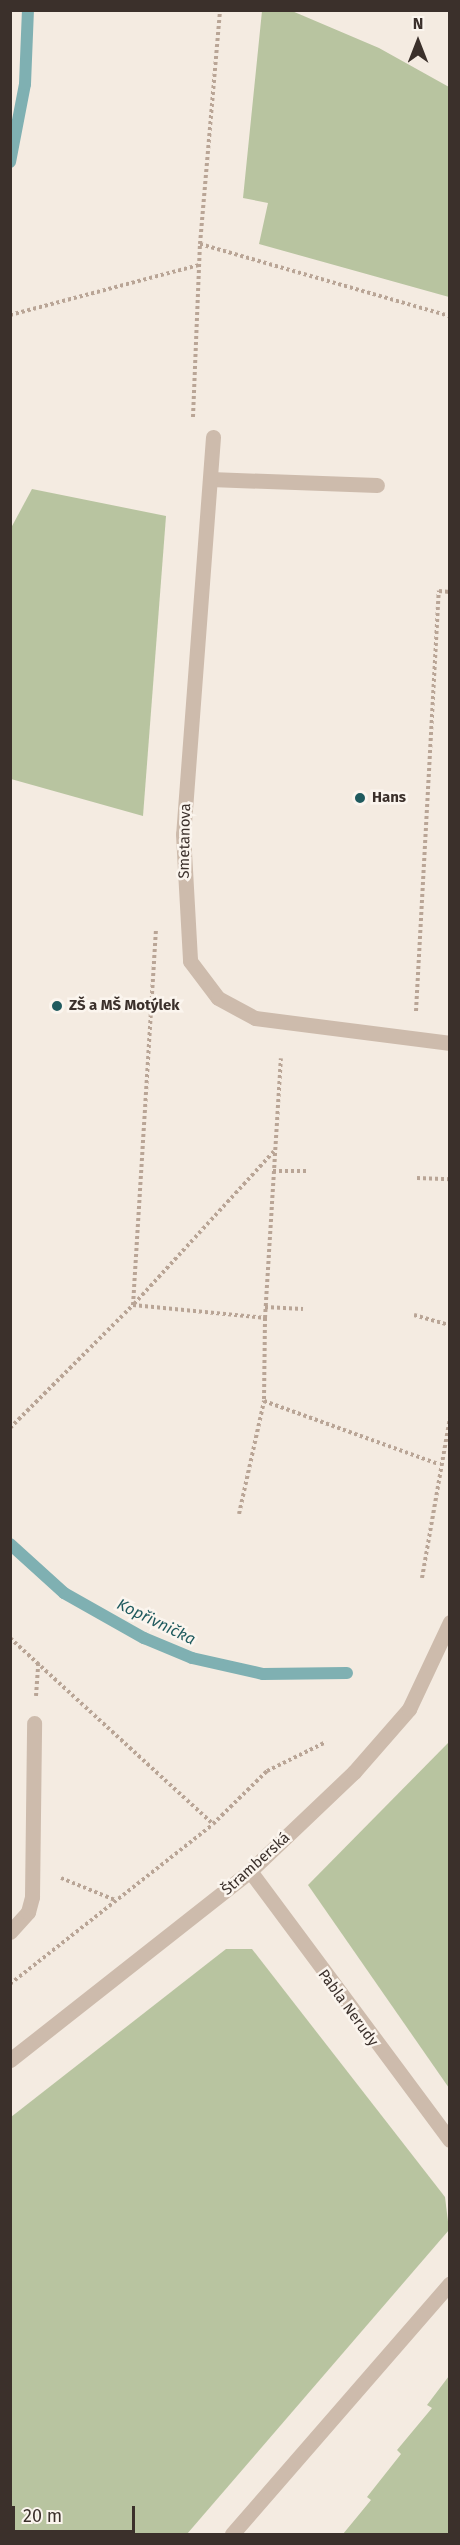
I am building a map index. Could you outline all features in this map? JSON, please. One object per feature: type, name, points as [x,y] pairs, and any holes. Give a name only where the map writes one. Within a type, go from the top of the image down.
[{"type":"street","name":"Smetanova","points":[[213,437],[183,834],[190,961],[218,998],[255,1018],[450,1043]]},
{"type":"street","points":[[210,479],[377,485]]},
{"type":"street","name":"Štramberská","points":[[10,2060],[250,1871],[389,1735],[425,1682],[450,1622]]},
{"type":"street","points":[[10,1932],[25,1917],[32,1897],[34,1723]]},
{"type":"street","name":"Pabla Nerudy","points":[[250,1871],[450,2140]]},
{"type":"street","points":[[232,2535],[450,2283]]},
{"type":"path","points":[[10,315],[199,265],[220,10]]},
{"type":"path","points":[[200,244],[450,316]]},
{"type":"path","points":[[414,1040],[439,591],[450,592]]},
{"type":"path","points":[[133,1305],[157,918]]},
{"type":"path","points":[[239,1514],[264,1401],[265,1307],[281,1058]]},
{"type":"path","points":[[10,1428],[133,1305],[274,1151]]},
{"type":"path","points":[[273,1171],[306,1171]]},
{"type":"path","points":[[417,1178],[450,1179]]},
{"type":"path","points":[[133,1305],[265,1318]]},
{"type":"path","points":[[265,1307],[303,1309]]},
{"type":"path","points":[[414,1315],[450,1325]]},
{"type":"path","points":[[264,1401],[438,1464]]},
{"type":"path","points":[[422,1578],[438,1464],[450,1417]]},
{"type":"path","points":[[10,1638],[213,1824]]},
{"type":"path","points":[[10,1984],[213,1824],[267,1771],[326,1742]]},
{"type":"green space","points":[[262,11],[292,11],[379,48],[449,87],[449,297],[259,244],[268,203],[243,198]]},
{"type":"green space","points":[[32,489],[166,516],[143,816],[11,779],[11,528]]},
{"type":"green space","points":[[449,1742],[449,2088],[308,1885]]},
{"type":"green space","points":[[226,1949],[252,1949],[445,2197],[449,2230],[187,2534],[11,2534],[11,2117]]},
{"type":"green space","points":[[449,2376],[449,2534],[343,2534],[371,2500],[367,2497],[401,2454],[397,2450],[432,2408],[427,2405]]},
{"type":"waterway","name":"Kopřivnička","points":[[10,162],[25,84],[28,10]]},
{"type":"waterway","name":"Kopřivnička","points":[[10,1544],[64,1593],[144,1638],[192,1658],[263,1674],[347,1673]]},
{"type":"place","name":"Hans","points":[[360,798]]},
{"type":"place","name":"ZŠ a MŠ Motýlek","points":[[57,1006]]}]
